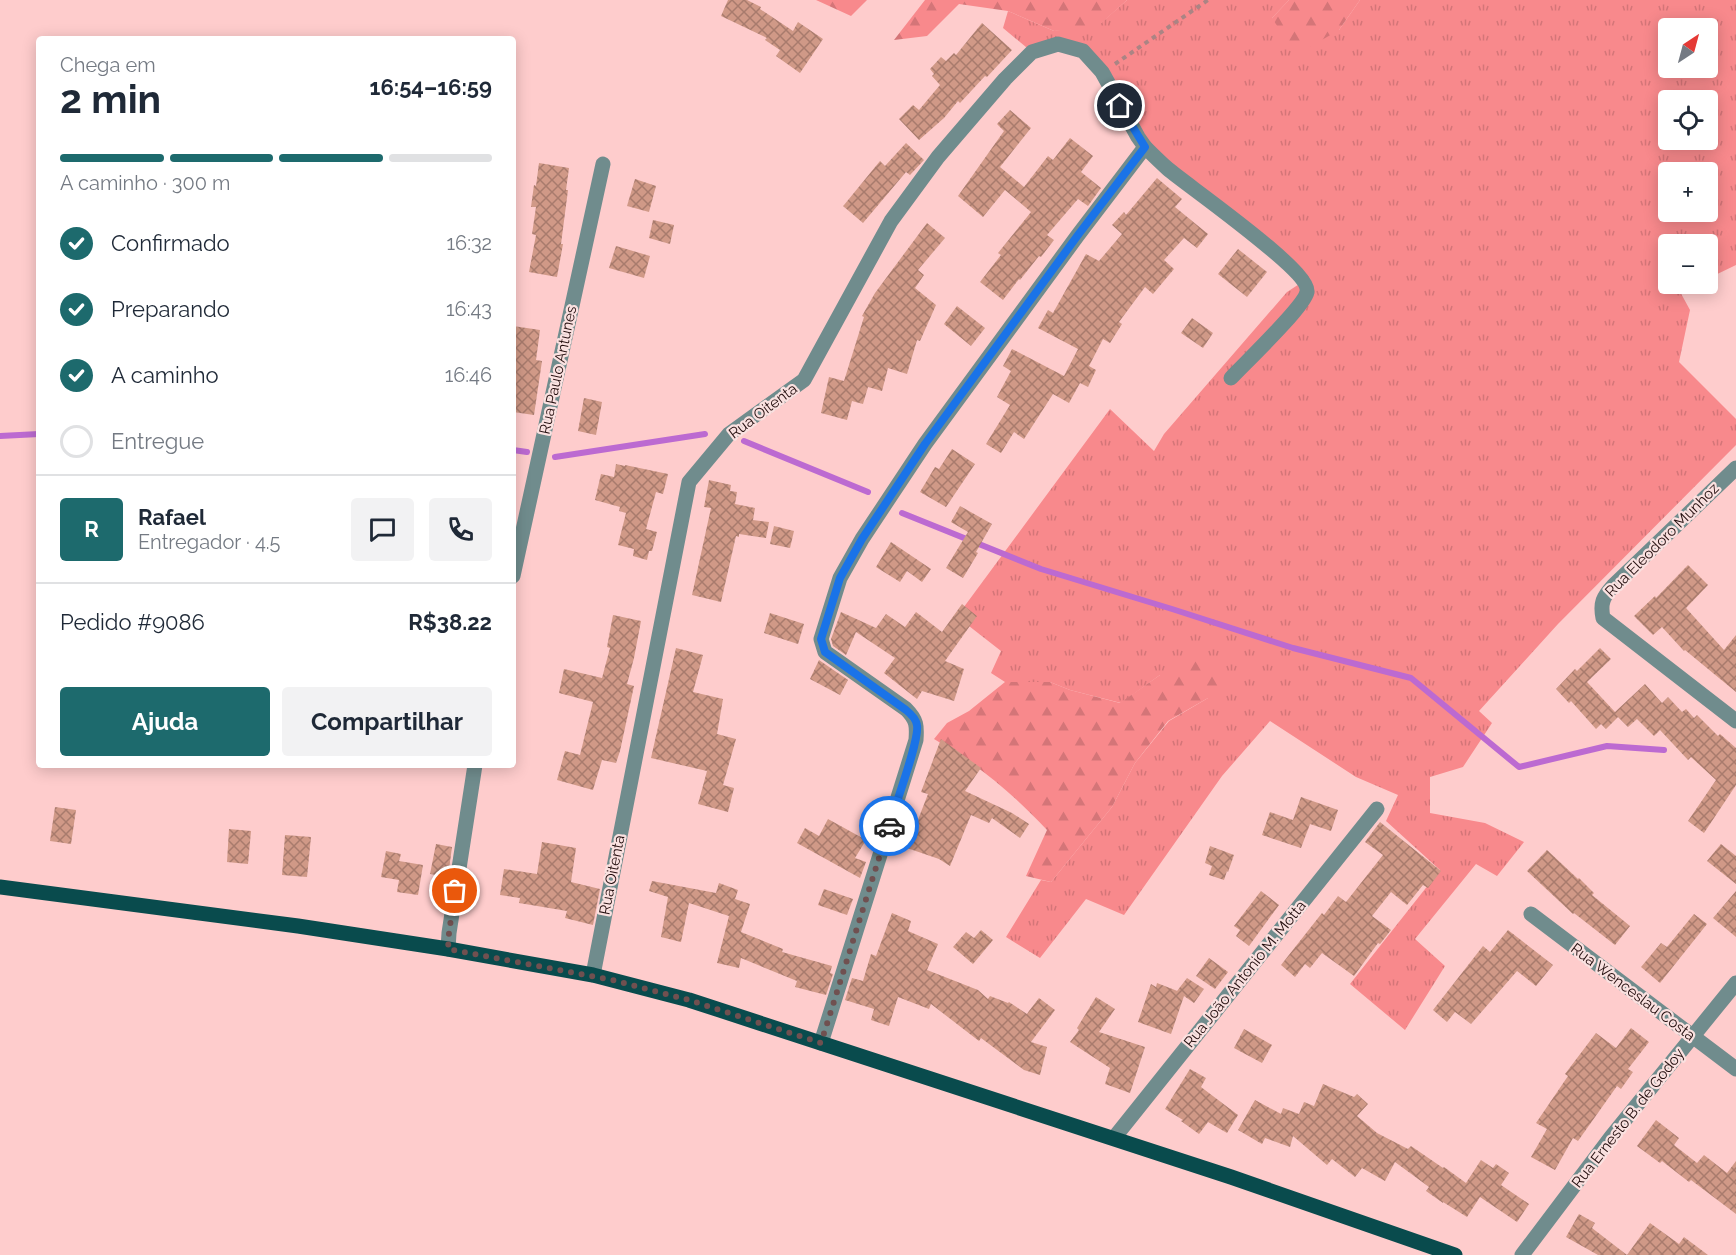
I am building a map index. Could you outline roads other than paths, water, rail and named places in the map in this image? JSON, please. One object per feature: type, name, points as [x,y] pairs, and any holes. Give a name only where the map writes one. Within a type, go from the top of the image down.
[{"type":"main road","points":[[0,887],[298,926],[448,949],[592,975],[689,1000],[1114,1138],[1455,1255]]},
{"type":"street","name":"Rua Oitenta","points":[[592,975],[689,482],[729,434],[804,380],[891,221],[938,158],[1005,79],[1032,52],[1058,44],[1083,51],[1102,72],[1145,147],[1166,168],[1268,246],[1294,269],[1306,286],[1307,292],[1304,298],[1287,320],[1232,378]]},
{"type":"street","points":[[821,1043],[916,741],[917,725],[912,715],[906,710],[825,652],[821,639],[840,578],[862,539],[925,444],[1145,147]]},
{"type":"street","name":"Rua Paulo Antunes","points":[[516,562],[603,164]]},
{"type":"street","name":"Rua Eleodoro Munhoz","points":[[1736,468],[1613,586],[1600,605],[1603,618],[1736,721]]},
{"type":"street","points":[[448,949],[475,768]]},
{"type":"street","name":"Rua João Antonio M. Motta","points":[[1114,1138],[1377,809]]},
{"type":"street","name":"Rua Wenceslau Costa","points":[[1531,914],[1736,1069]]},
{"type":"street","name":"Rua Ernesto B. de Godoy","points":[[1522,1255],[1611,1137],[1736,983]]},
{"type":"waterway","points":[[0,436],[36,434]]},
{"type":"waterway","points":[[555,457],[705,434]]},
{"type":"waterway","points":[[744,441],[868,492]]},
{"type":"waterway","points":[[516,450],[527,452]]},
{"type":"waterway","points":[[902,513],[1041,569],[1293,648],[1411,678],[1519,767],[1607,746],[1664,750]]}]
